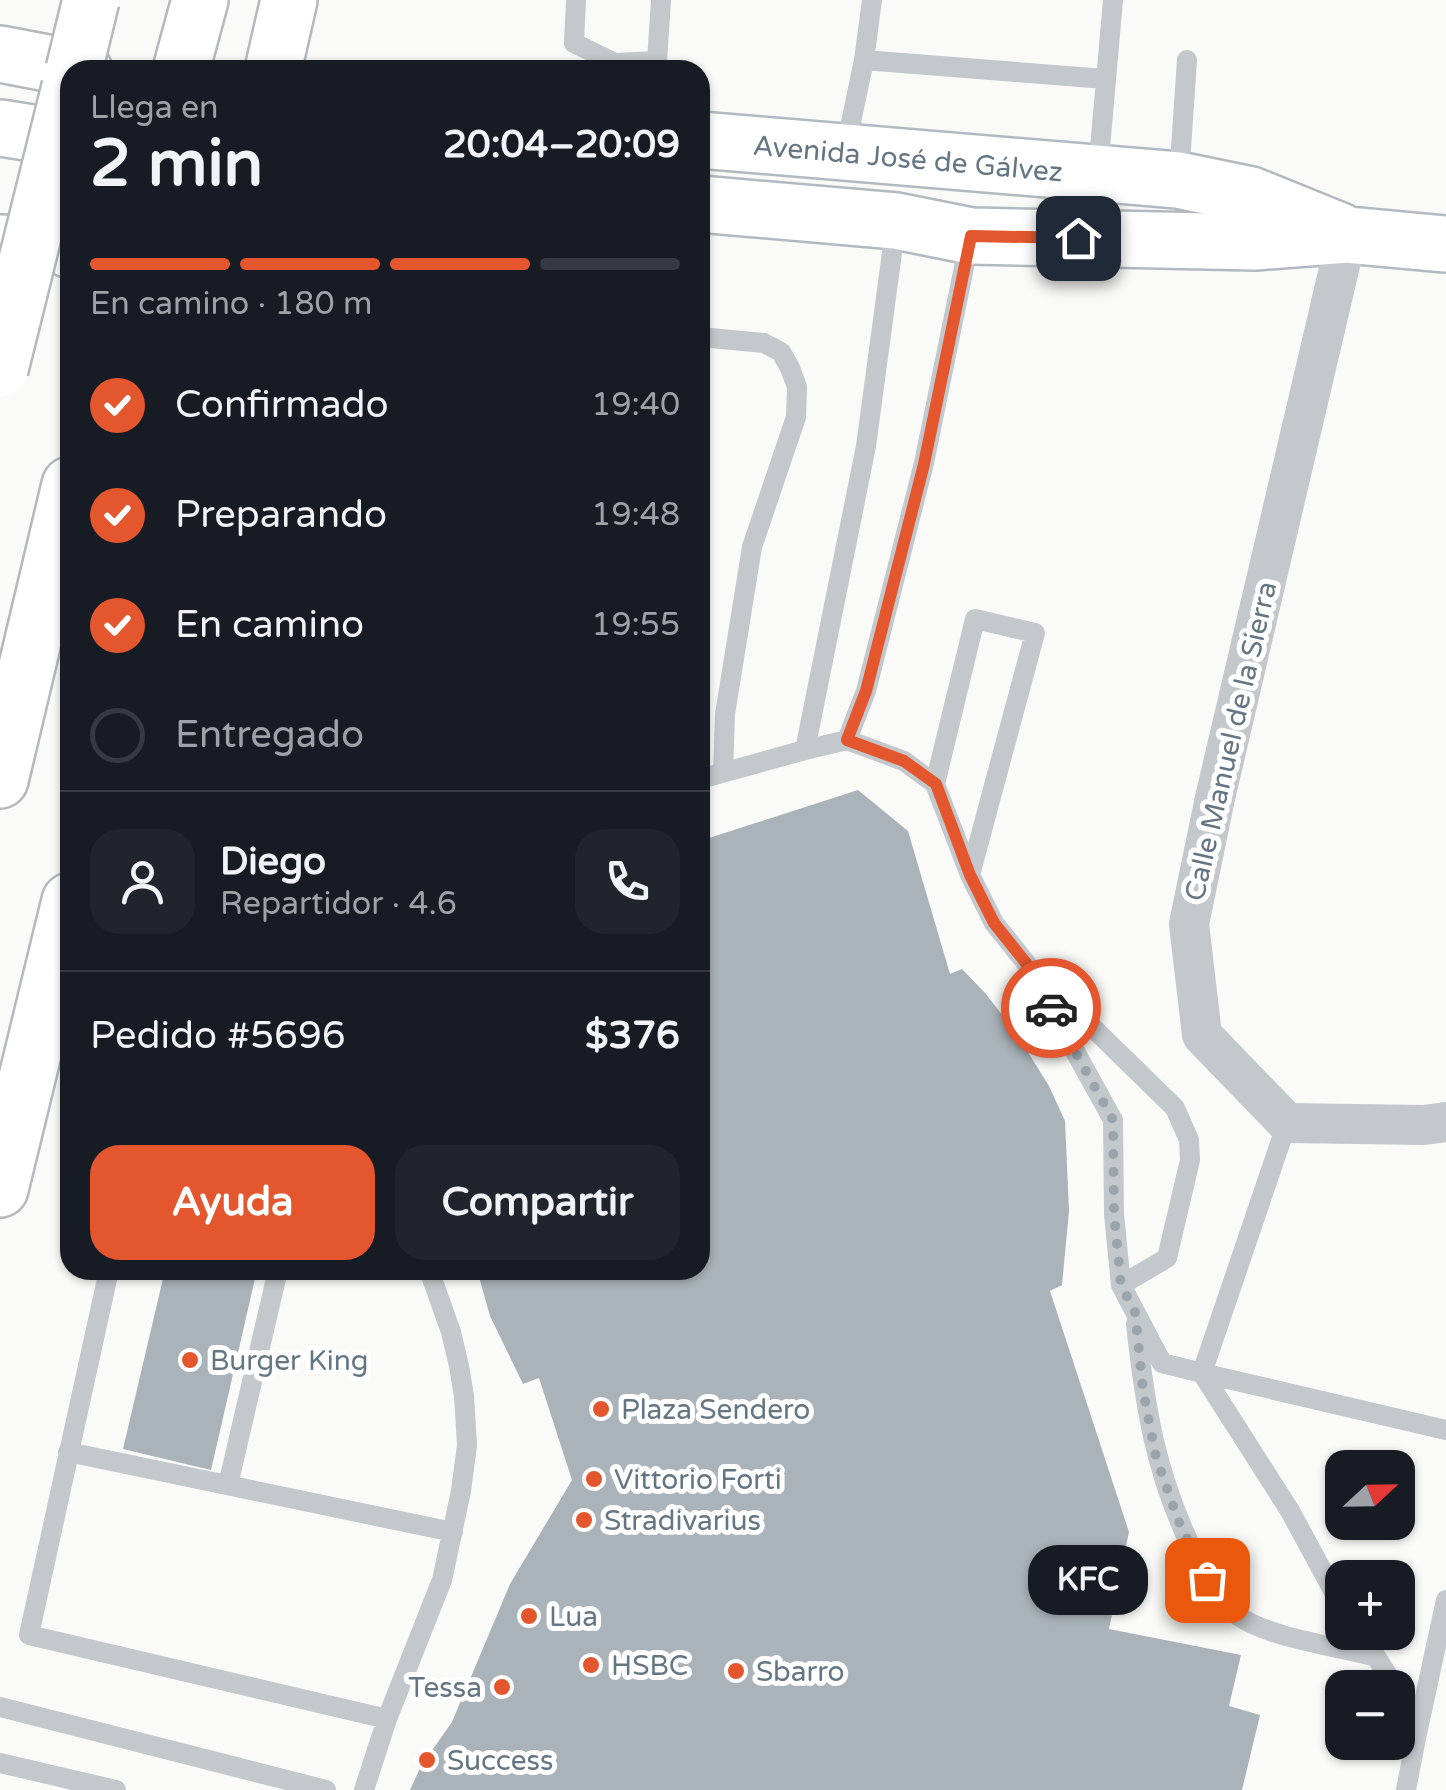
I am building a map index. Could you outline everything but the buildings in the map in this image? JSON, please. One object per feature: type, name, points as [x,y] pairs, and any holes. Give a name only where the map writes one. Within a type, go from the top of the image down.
[{"type":"main road","points":[[77,60],[92,0]]},
{"type":"main road","points":[[184,60],[200,0]]},
{"type":"main road","points":[[275,60],[289,0]]},
{"type":"main road","points":[[0,54],[60,65]]},
{"type":"main road","points":[[0,370],[60,127]]},
{"type":"main road","points":[[0,128],[60,137]]},
{"type":"main road","name":"Avenida José de Gálvez","points":[[710,141],[1178,180],[1251,195],[1347,234]]},
{"type":"main road","points":[[896,221],[909,204],[923,196],[1174,204],[1251,195]]},
{"type":"main road","name":"Avenida José de Gálvez","points":[[710,205],[896,221],[971,236],[1255,242],[1347,234],[1446,244]]},
{"type":"main road","points":[[0,243],[60,245]]},
{"type":"main road","points":[[0,780],[60,527]]},
{"type":"main road","points":[[0,1189],[60,973]]},
{"type":"street","name":"Calle Manuel de la Sierra","points":[[1286,1123],[1202,1035],[1189,924],[1347,234]]},
{"type":"street","points":[[1286,1123],[1446,1122]]},
{"type":"lane","points":[[576,0],[574,44],[609,60]]},
{"type":"lane","points":[[658,60],[661,0]]},
{"type":"lane","points":[[844,152],[864,60],[872,0]]},
{"type":"lane","points":[[1098,173],[1113,0]]},
{"type":"lane","points":[[864,60],[1105,79]]},
{"type":"lane","points":[[1178,180],[1187,60]]},
{"type":"lane","points":[[805,750],[866,446],[896,221]]},
{"type":"lane","points":[[847,740],[866,691],[924,464],[971,236]]},
{"type":"lane","points":[[710,338],[764,343],[781,352],[796,388],[796,417],[752,547],[725,714],[723,772]]},
{"type":"lane","points":[[970,875],[1035,633],[975,619],[936,784],[970,875],[994,923],[1026,963],[1175,1108],[1189,1140],[1190,1160],[1168,1258],[1121,1285]]},
{"type":"lane","points":[[710,776],[847,740],[904,761],[936,784]]},
{"type":"lane","points":[[1026,963],[1113,1120],[1114,1214],[1121,1285],[1162,1363],[1446,1430]]},
{"type":"lane","points":[[1202,1373],[1286,1123]]},
{"type":"lane","points":[[107,1280],[29,1635],[387,1719]]},
{"type":"lane","points":[[228,1485],[276,1280]]},
{"type":"lane","points":[[364,1790],[387,1719],[442,1580],[462,1492],[467,1446],[464,1396],[450,1332],[432,1280]]},
{"type":"lane","points":[[1135,1312],[1143,1390],[1156,1457],[1178,1520],[1207,1580],[1236,1615],[1271,1632],[1376,1656]]},
{"type":"lane","points":[[1202,1373],[1290,1510],[1325,1575]]},
{"type":"lane","points":[[68,1452],[452,1532]]},
{"type":"lane","points":[[1406,1790],[1446,1600]]},
{"type":"lane","points":[[1372,1650],[1385,1670]]},
{"type":"lane","points":[[0,1707],[326,1790]]},
{"type":"lane","points":[[1415,1733],[1416,1738]]},
{"type":"lane","points":[[0,1762],[116,1790]]},
{"type":"way so far","points":[[1051,1008],[1113,1120],[1114,1214],[1121,1285],[1135,1312],[1143,1390],[1156,1457],[1178,1520],[1207,1580]]},
{"type":"place","name":"Burger King","points":[[190,1360]]},
{"type":"place","name":"Plaza Sendero","points":[[601,1409]]},
{"type":"place","name":"Vittorio Forti","points":[[594,1479]]},
{"type":"place","name":"Stradivarius","points":[[584,1520]]},
{"type":"place","name":"KFC","points":[[1207,1580]]},
{"type":"place","name":"Lua","points":[[529,1616]]},
{"type":"place","name":"HSBC","points":[[591,1665]]},
{"type":"place","name":"Sbarro","points":[[736,1671]]},
{"type":"place","name":"Tessa","points":[[502,1687]]},
{"type":"place","name":"Success","points":[[427,1760]]},
{"type":"route","points":[[1051,1008],[1026,963],[994,923],[970,875],[936,784],[904,761],[847,740],[866,691],[924,464],[971,236],[1078,238]]}]
